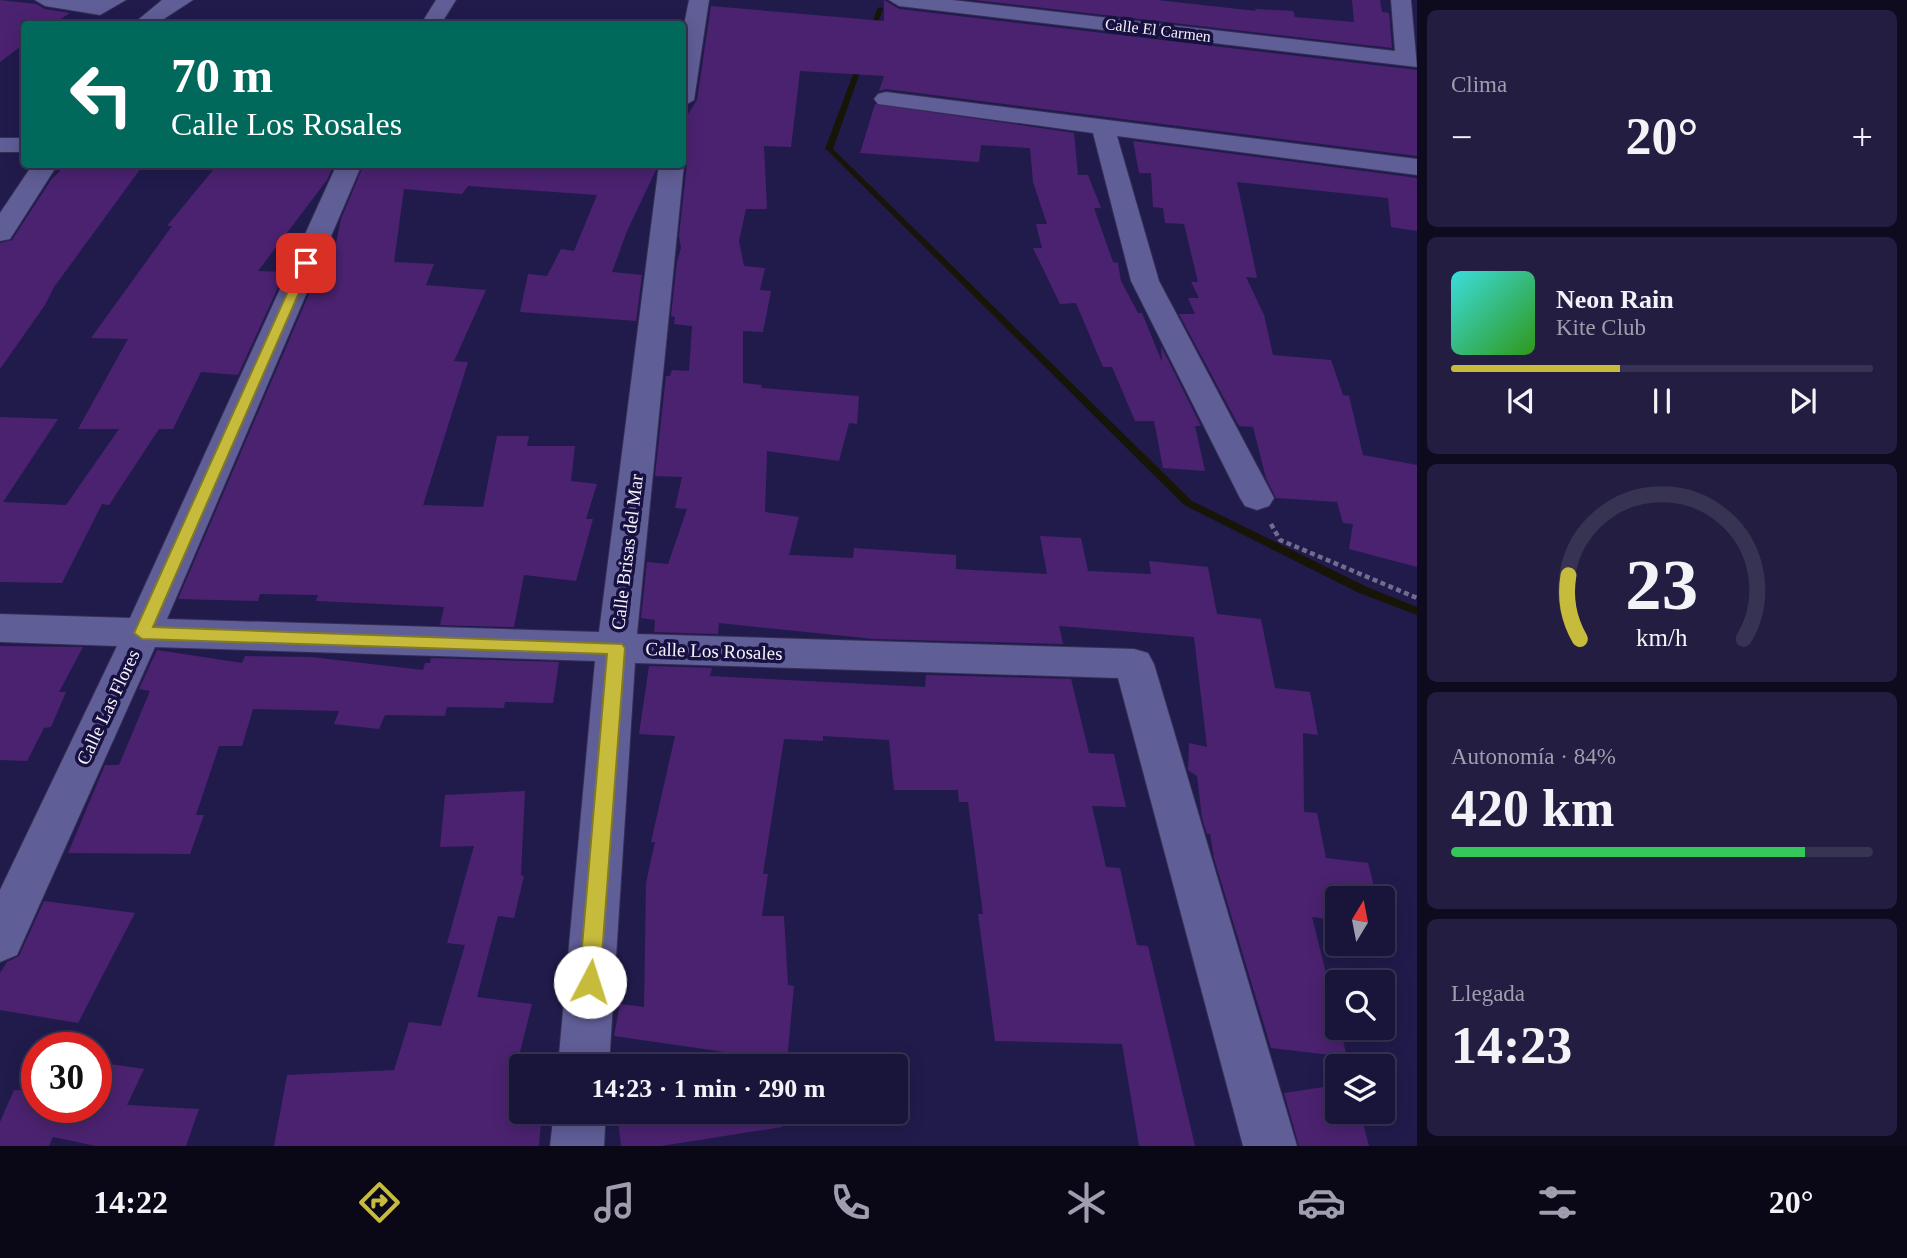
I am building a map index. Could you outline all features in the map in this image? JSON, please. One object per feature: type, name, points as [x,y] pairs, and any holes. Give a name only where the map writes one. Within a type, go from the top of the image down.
[{"type":"street","points":[[45,0],[108,4]]},
{"type":"street","points":[[147,21],[170,4],[183,0]]},
{"type":"street","points":[[433,21],[446,0]]},
{"type":"street","points":[[686,76],[699,0]]},
{"type":"street","name":"Calle El Carmen","points":[[899,0],[1412,59]]},
{"type":"street","points":[[1401,0],[1412,59]]},
{"type":"street","points":[[78,21],[108,4]]},
{"type":"street","points":[[886,99],[1417,167]]},
{"type":"street","points":[[1104,127],[1145,281],[1256,498]]},
{"type":"street","points":[[0,145],[21,145]]},
{"type":"street","points":[[0,233],[44,168]]},
{"type":"street","name":"Calle Las Flores","points":[[0,940],[142,633],[348,168]]},
{"type":"street","name":"Calle Brisas del Mar","points":[[584,1054],[616,648],[672,168]]},
{"type":"street","name":"Calle Los Rosales","points":[[0,628],[1134,664],[1270,1146]]},
{"type":"street","points":[[577,1146],[579,1124]]},
{"type":"path","points":[[1256,498],[1280,540],[1417,598]]},
{"type":"building","points":[[0,0],[36,4],[45,9],[70,13],[58,21],[21,21],[21,46],[0,62]]},
{"type":"building","points":[[884,0],[899,9],[1417,70],[1417,156],[886,89],[879,91],[884,76],[800,71],[791,147],[764,146],[767,209],[746,209],[739,241],[744,266],[765,268],[760,290],[771,291],[763,332],[743,331],[743,383],[762,385],[761,388],[859,396],[857,424],[849,423],[839,461],[767,451],[765,512],[799,517],[789,555],[853,558],[854,548],[956,555],[956,569],[1047,574],[1040,536],[1081,538],[1088,571],[1151,574],[1149,561],[1208,567],[1217,614],[1261,619],[1275,688],[1310,692],[1318,735],[1303,733],[1304,812],[1317,813],[1326,858],[1368,863],[1374,886],[1325,886],[1325,919],[1312,917],[1325,970],[1325,1040],[1343,1040],[1346,1054],[1271,1048],[1214,858],[1210,834],[1207,834],[1202,818],[1197,776],[1188,770],[1189,743],[1207,747],[1194,637],[1059,626],[1063,644],[874,639],[719,623],[718,634],[654,632],[655,620],[641,618],[647,562],[668,564],[687,509],[675,508],[682,477],[655,476],[666,376],[670,376],[672,370],[689,371],[692,326],[674,324],[675,317],[671,316],[681,248],[679,236],[687,164],[686,117],[697,100],[711,6],[884,21]]},
{"type":"building","points":[[975,0],[1157,0],[1256,11],[1255,9],[1293,11],[1295,17],[1354,22],[1352,0],[1380,0],[1382,12],[1389,13],[1392,48]]},
{"type":"building","points":[[875,104],[1074,133],[1078,175],[1088,175],[1101,208],[1094,208],[1113,262],[1118,263],[1121,281],[1138,313],[1142,313],[1162,362],[1161,346],[1201,426],[1195,426],[1205,471],[1163,468],[1154,421],[1135,421],[1112,367],[1103,367],[1076,303],[1060,304],[1033,248],[1042,248],[1036,224],[1047,224],[1033,182],[1030,148],[981,145],[979,162],[860,153]]},
{"type":"building","points":[[1133,141],[1417,178],[1417,231],[1391,227],[1388,198],[1237,182],[1257,278],[1246,277],[1264,315],[1273,355],[1331,360],[1343,395],[1349,396],[1363,455],[1417,465],[1417,567],[1349,549],[1353,524],[1343,523],[1337,502],[1276,498],[1266,478],[1253,427],[1239,426],[1179,314],[1195,314],[1188,298],[1199,298],[1191,282],[1198,282],[1184,224],[1165,223],[1163,208],[1153,207],[1151,173],[1139,173]]},
{"type":"building","points":[[63,168],[141,168],[54,287],[45,305],[0,369],[0,243],[12,240],[51,180]]},
{"type":"building","points":[[215,168],[332,168],[327,180],[258,271],[285,272],[238,375],[201,372],[173,429],[159,429],[109,505],[102,504],[62,583],[0,582],[0,417],[58,419],[3,502],[66,505],[119,429],[78,429],[128,339],[91,338],[172,226],[167,226]]},
{"type":"building","points":[[362,168],[656,170],[627,231],[612,272],[642,275],[636,321],[520,312],[528,274],[547,276],[561,249],[574,251],[597,195],[468,186],[462,194],[404,189],[394,262],[434,264],[426,285],[486,290],[454,361],[468,362],[423,505],[483,507],[497,436],[529,436],[527,446],[575,446],[571,481],[597,484],[586,519],[593,519],[576,581],[524,575],[514,627],[440,625],[444,607],[316,601],[318,595],[260,594],[258,601],[178,599],[318,273],[330,273],[341,219]]},
{"type":"building","points":[[0,646],[83,647],[59,692],[66,692],[51,727],[44,728],[27,761],[0,760]]},
{"type":"building","points":[[157,650],[242,663],[245,656],[311,657],[423,670],[425,663],[430,663],[431,658],[559,662],[553,703],[505,702],[504,708],[447,707],[445,716],[385,715],[379,729],[334,724],[339,711],[253,709],[242,746],[219,746],[196,815],[204,815],[190,854],[68,853],[105,765],[119,765],[150,691],[139,689]]},
{"type":"building","points":[[649,666],[712,668],[710,676],[925,687],[926,675],[1071,679],[1089,753],[1114,754],[1126,807],[1092,806],[1106,867],[1120,868],[1137,945],[1148,946],[1195,1146],[1139,1146],[1122,1044],[995,1041],[978,914],[983,914],[968,802],[959,802],[958,790],[894,790],[889,740],[823,736],[823,741],[784,739],[763,874],[768,874],[762,916],[784,916],[788,985],[794,986],[788,1054],[739,1054],[614,1036],[620,1004],[644,1007],[646,883],[655,842],[651,842],[675,736],[639,734]]},
{"type":"building","points":[[525,791],[521,875],[524,876],[514,918],[498,916],[477,997],[532,1004],[520,1054],[509,1054],[509,1124],[541,1124],[539,1146],[274,1146],[287,1075],[394,1070],[409,1022],[441,1026],[465,945],[447,943],[474,846],[440,847],[445,795]]},
{"type":"building","points":[[44,901],[135,913],[78,1023],[0,1010],[0,973],[7,962],[19,956]]},
{"type":"building","points":[[112,1064],[144,1069],[127,1105],[199,1109],[186,1146],[96,1146],[53,1137],[49,1146],[0,1146],[0,1122],[14,1090],[21,1090],[21,1123],[112,1123]]},
{"type":"building","points":[[1325,1087],[1325,1124],[1363,1124],[1369,1146],[1299,1146],[1284,1093]]},
{"type":"building","points":[[618,1124],[782,1124],[782,1127],[661,1146],[621,1146]]},
{"type":"waterway","points":[[871,33],[880,9]]},
{"type":"waterway","points":[[861,61],[829,149],[1188,503],[1363,590],[1417,611]]},
{"type":"route","points":[[306,263],[142,633],[616,648],[590,982]]}]
